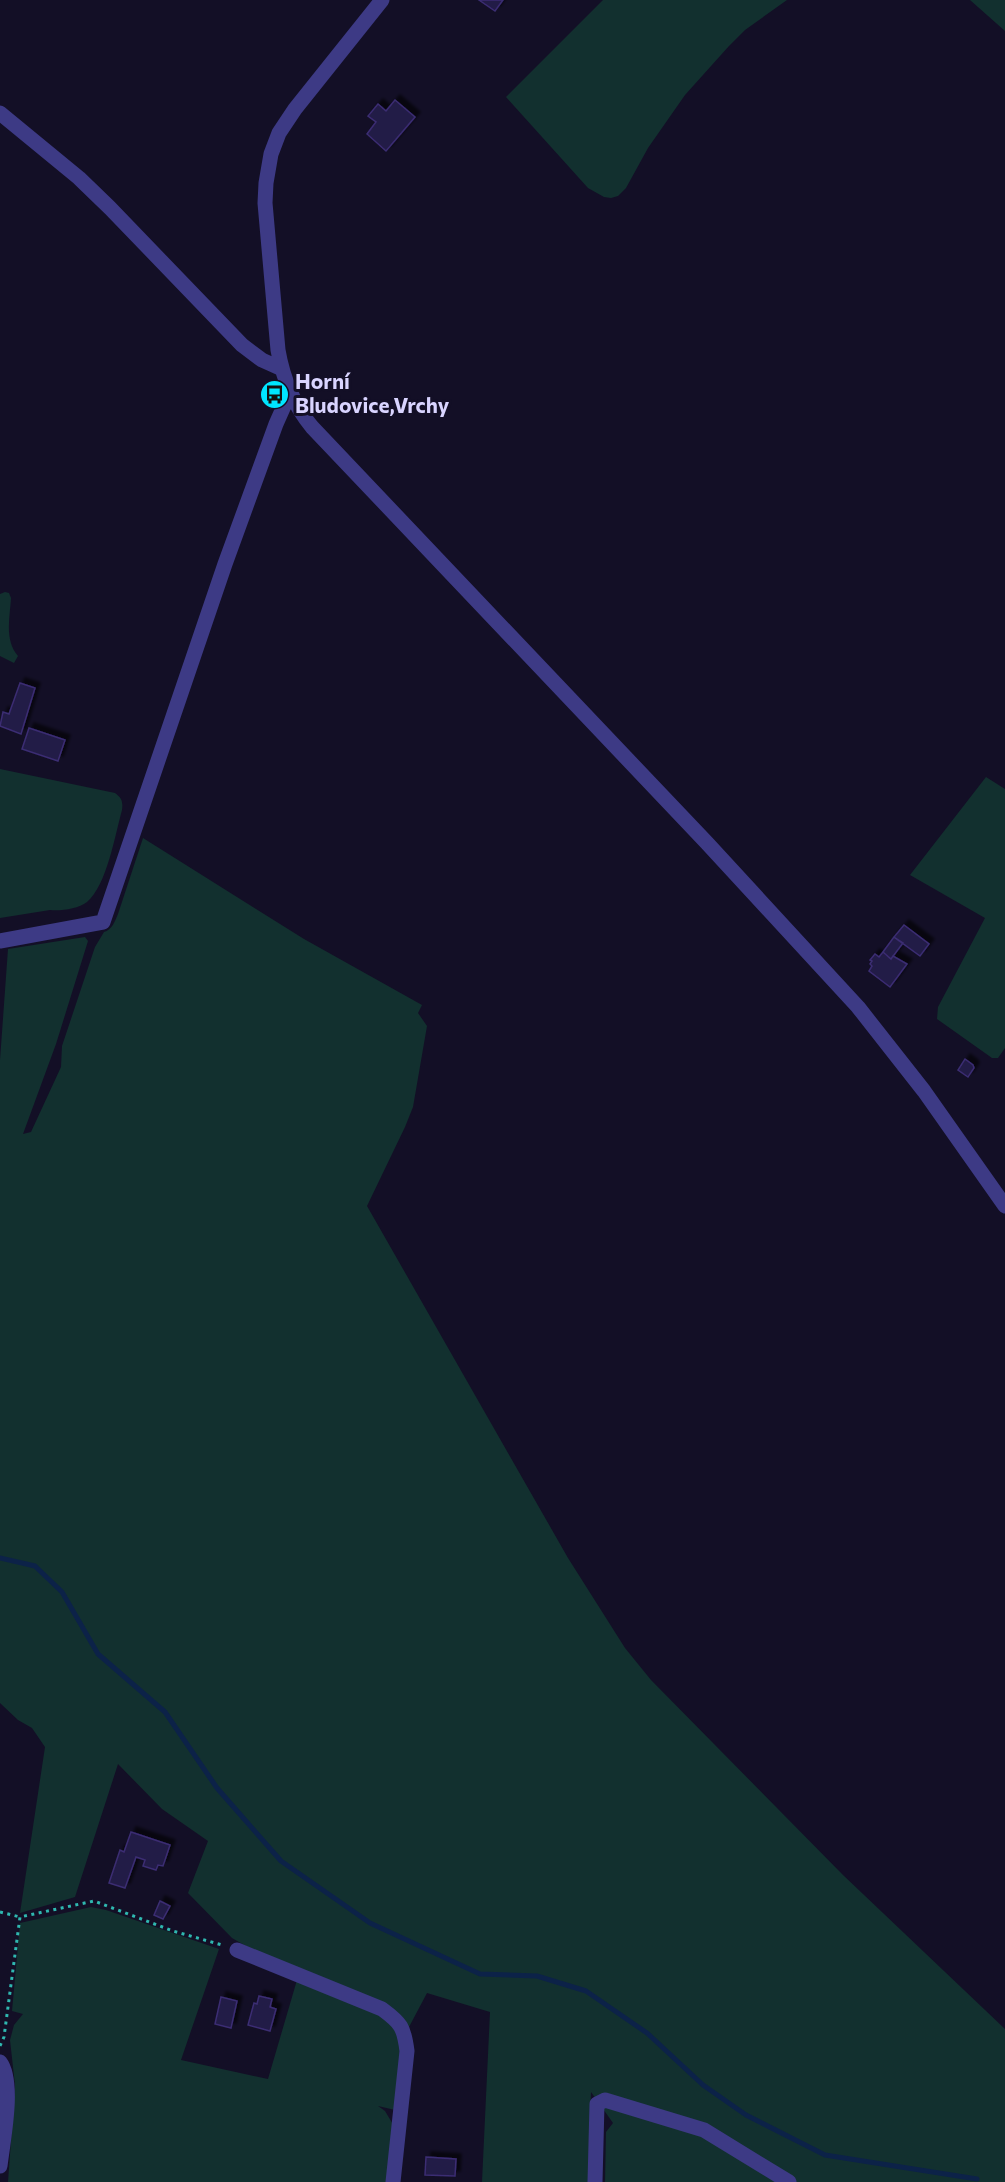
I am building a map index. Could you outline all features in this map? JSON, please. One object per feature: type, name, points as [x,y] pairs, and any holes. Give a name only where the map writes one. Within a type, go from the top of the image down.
[{"type":"street","points":[[382,0],[295,108],[279,133],[271,154],[265,203],[282,369],[291,396],[312,427],[707,843],[858,1007],[924,1091],[1005,1206]]},
{"type":"street","points":[[0,113],[62,164],[110,208],[242,345],[262,360],[282,369]]},
{"type":"street","points":[[0,941],[103,922],[225,564],[276,424],[291,396]]},
{"type":"street","points":[[237,1950],[382,2009],[401,2023],[406,2037],[407,2051],[393,2182]]},
{"type":"street","points":[[0,2061],[4,2067],[8,2085],[0,2166]]},
{"type":"street","points":[[595,2182],[597,2104],[605,2100],[704,2130],[789,2182]]},
{"type":"path","points":[[0,1912],[20,1917],[94,1901],[173,1930],[237,1950]]},
{"type":"path","points":[[0,2046],[4,2037],[20,1917]]},
{"type":"green space","points":[[603,0],[787,0],[745,30],[685,95],[648,148],[626,188],[618,196],[611,198],[604,197],[588,188],[506,97]]},
{"type":"green space","points":[[970,0],[1005,0],[1005,31]]},
{"type":"green space","points":[[9,593],[11,598],[9,636],[18,656],[14,663],[0,656],[0,594]]},
{"type":"green space","points":[[0,769],[115,793],[121,798],[122,810],[105,872],[94,894],[87,902],[69,909],[0,918]]},
{"type":"green space","points":[[986,777],[1005,789],[1005,1048],[998,1058],[992,1058],[937,1019],[938,1007],[985,918],[910,875]]},
{"type":"green space","points":[[143,838],[304,939],[422,1005],[418,1013],[427,1026],[413,1107],[367,1206],[568,1558],[625,1648],[651,1680],[843,1875],[1005,2029],[1005,2182],[605,2182],[606,2132],[613,2123],[591,2092],[588,2182],[482,2182],[490,2012],[427,1993],[409,2027],[399,2015],[260,1954],[232,1938],[188,1893],[208,1841],[162,1809],[118,1764],[75,1897],[20,1913],[45,1747],[32,1728],[18,1720],[0,1703],[0,1060],[8,949],[85,937],[88,941],[56,1044],[23,1134],[31,1132],[61,1067],[62,1046],[95,947],[104,932],[116,919]]},
{"type":"green space","points":[[91,1907],[106,1910],[219,1949],[181,2060],[268,2079],[297,1980],[371,2007],[393,2024],[401,2042],[395,2110],[378,2106],[385,2111],[394,2126],[387,2182],[8,2182],[15,2085],[10,2040],[14,2025],[23,2014],[12,2011],[20,1923]]},
{"type":"building","points":[[479,0],[503,0],[495,11]]},
{"type":"building","points":[[395,100],[415,117],[386,151],[367,134],[376,122],[368,116],[378,104],[386,111]]},
{"type":"building","points":[[20,683],[35,688],[21,734],[0,726],[3,712],[9,714]]},
{"type":"building","points":[[29,728],[65,740],[58,761],[22,749]]},
{"type":"building","points":[[904,925],[929,944],[920,956],[894,937]]},
{"type":"building","points":[[894,937],[903,943],[891,959],[883,952]]},
{"type":"building","points":[[883,952],[891,959],[893,956],[907,964],[890,987],[869,971],[872,966],[870,960],[875,954],[879,957]]},
{"type":"building","points":[[965,1059],[974,1068],[968,1077],[958,1070]]},
{"type":"building","points":[[131,1832],[170,1845],[163,1866],[158,1865],[156,1870],[143,1866],[145,1860],[136,1857],[125,1888],[109,1883],[120,1850],[124,1852]]},
{"type":"building","points":[[160,1901],[170,1906],[163,1919],[154,1915]]},
{"type":"building","points":[[259,1996],[272,1999],[270,2007],[276,2009],[270,2031],[248,2025],[254,2003],[257,2004]]},
{"type":"building","points":[[221,1997],[237,2001],[231,2028],[215,2024]]},
{"type":"building","points":[[426,2157],[456,2159],[455,2176],[425,2175]]},
{"type":"waterway","points":[[0,1558],[35,1566],[62,1592],[98,1654],[165,1712],[217,1788],[281,1861],[370,1923],[480,1974],[537,1976],[586,1991],[647,2033],[703,2085],[746,2115],[825,2155],[977,2179]]},
{"type":"place","name":"Horní Bludovice,Vrchy","points":[[274,394]]}]
